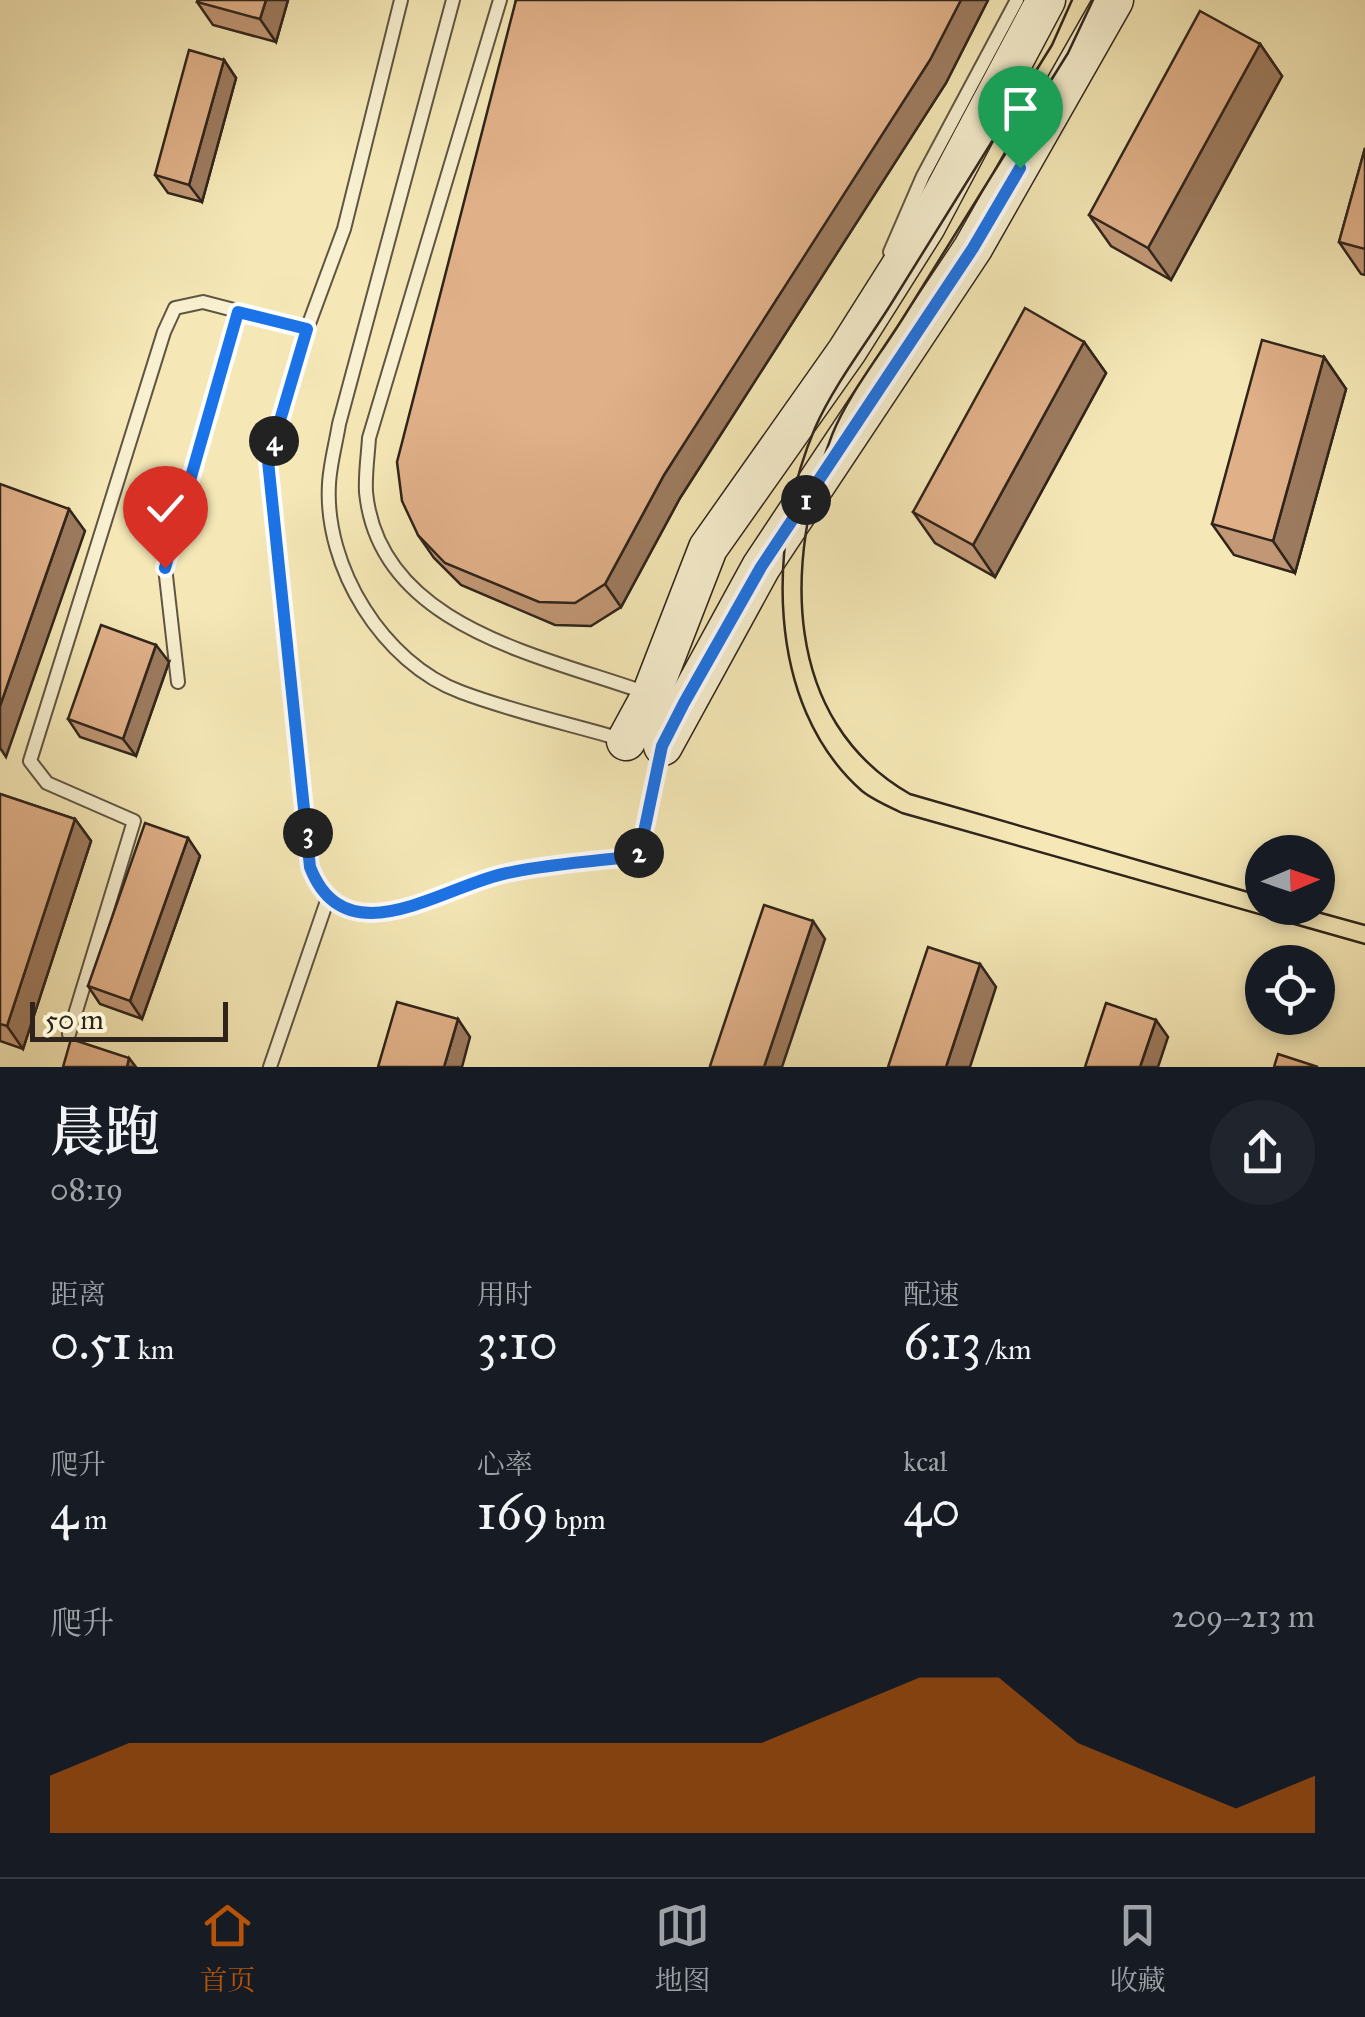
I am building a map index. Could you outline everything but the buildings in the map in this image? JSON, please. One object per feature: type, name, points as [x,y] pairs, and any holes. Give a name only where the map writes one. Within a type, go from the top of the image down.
[{"type":"street","points":[[668,699],[708,548],[846,352],[926,226],[1046,0]]},
{"type":"street","points":[[644,744],[668,699],[761,567],[973,248],[1114,0]]},
{"type":"lane","points":[[401,0],[344,228],[307,329],[268,461],[310,867],[328,898],[362,912],[424,905],[504,873],[639,856],[644,744],[458,692],[404,657],[363,608],[336,550],[329,487],[339,424],[453,0]]},
{"type":"lane","points":[[500,0],[368,438],[366,493],[381,546],[412,591],[457,624],[668,699]]},
{"type":"lane","points":[[846,352],[923,176],[1017,0]]},
{"type":"lane","points":[[69,1034],[134,821],[48,783],[30,761],[175,308],[202,302],[307,329]]},
{"type":"lane","points":[[178,682],[165,568],[238,312]]},
{"type":"lane","points":[[270,1067],[328,898]]},
{"type":"tram line","points":[[1072,0],[1052,45],[841,380],[815,428],[799,472],[783,568],[784,618],[791,667],[806,713],[830,755],[862,791],[887,806],[1365,944]]},
{"type":"tram line","points":[[1093,0],[1068,53],[855,390],[832,435],[816,483],[806,533],[802,584],[805,634],[816,681],[837,724],[868,762],[910,794],[1245,891]]},
{"type":"tram line","points":[[1335,917],[1365,925]]},
{"type":"route","points":[[165,568],[238,312],[307,329],[268,461],[310,867],[317,884],[343,908],[362,912],[424,905],[504,873],[639,856],[662,746],[684,703],[761,567],[973,248],[1020,168]]}]
